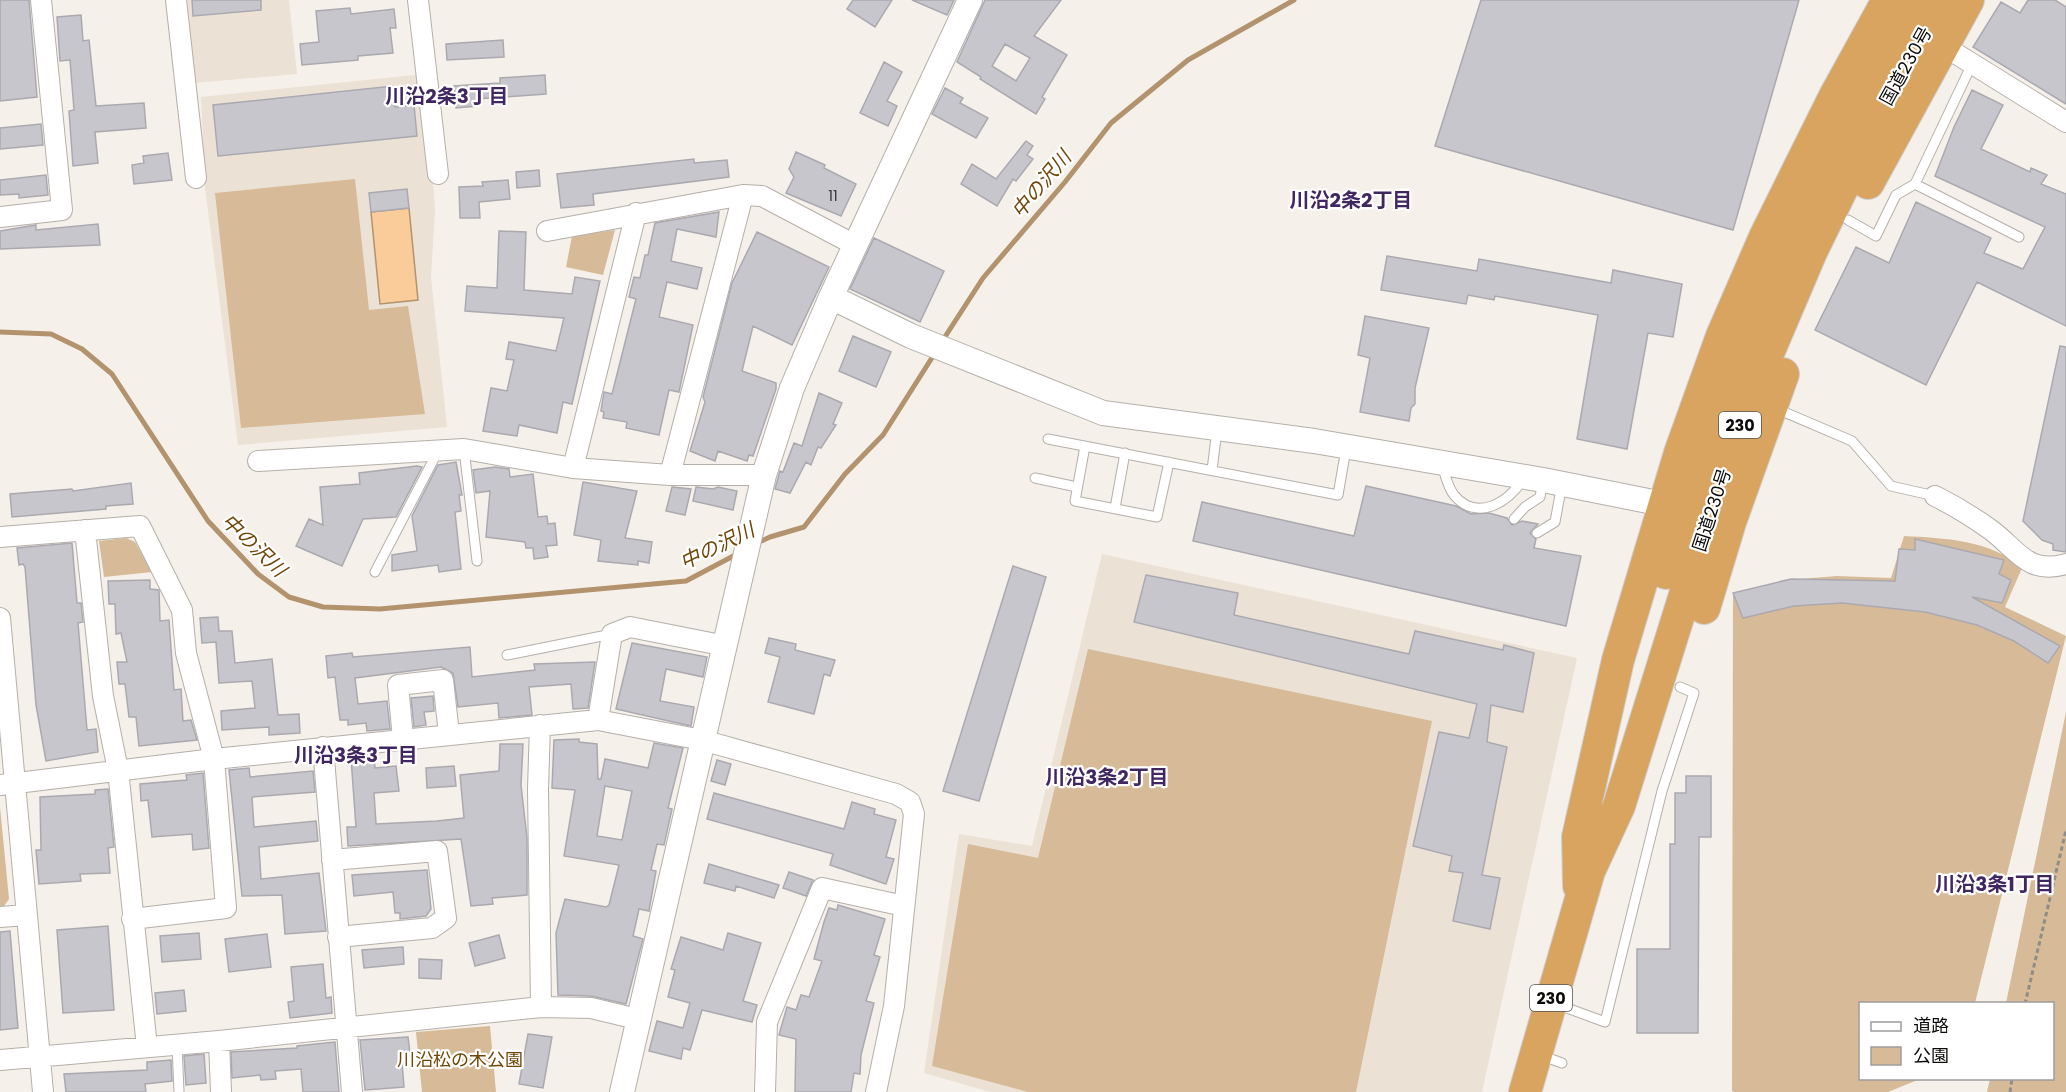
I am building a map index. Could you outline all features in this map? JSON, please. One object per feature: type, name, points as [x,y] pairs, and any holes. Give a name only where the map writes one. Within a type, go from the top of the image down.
[{"type":"highway","points":[[1579,905],[1578,837],[1618,660],[1663,504],[1722,336],[1765,237],[1834,98],[1888,0]]},
{"type":"highway","name":"国道230号","points":[[1589,871],[1587,845],[1599,800],[1670,557],[1717,416],[1779,265],[1833,149],[1914,0]]},
{"type":"highway","name":"国道230号","points":[[1525,1092],[1549,1058],[1550,1002],[1589,871],[1608,835],[1619,806],[1720,483],[1760,372],[1811,252],[1869,133],[1944,0]]},
{"type":"highway","points":[[1579,905],[1617,849],[1680,687],[1730,522],[1797,337],[1848,220],[1968,0]]},
{"type":"street","points":[[0,217],[62,210],[41,0]]},
{"type":"street","points":[[176,0],[196,178]]},
{"type":"street","points":[[418,0],[438,174]]},
{"type":"street","points":[[622,1092],[764,475],[792,388],[831,297],[970,0]]},
{"type":"street","points":[[1942,45],[2066,122]]},
{"type":"street","points":[[547,231],[743,195],[762,196],[855,245]]},
{"type":"street","points":[[670,475],[743,195]]},
{"type":"street","points":[[573,468],[636,213]]},
{"type":"street","points":[[831,297],[911,336],[1103,413],[1346,447],[1543,480],[1663,504]]},
{"type":"street","points":[[258,461],[464,449],[573,468],[670,475],[764,475]]},
{"type":"street","points":[[1935,496],[1962,510],[1994,533],[2017,555],[2035,565],[2053,568],[2066,564]]},
{"type":"street","points":[[0,537],[140,526],[182,610],[186,653],[214,759],[226,908],[132,919]]},
{"type":"street","points":[[85,530],[103,696],[118,770],[147,1047]]},
{"type":"street","points":[[598,720],[612,634],[630,627],[726,646]]},
{"type":"street","points":[[1,630],[7,784],[26,915],[43,1092]]},
{"type":"street","points":[[404,739],[398,685],[443,680],[449,734]]},
{"type":"street","points":[[7,784],[323,747],[598,720],[702,740],[896,794],[910,802],[914,814],[894,1006],[876,1092]]},
{"type":"street","points":[[540,725],[538,789],[542,1007]]},
{"type":"street","points":[[323,747],[352,1092]]},
{"type":"street","points":[[332,860],[437,851],[446,918],[432,928],[338,937]]},
{"type":"street","points":[[765,1092],[767,1022],[822,888],[904,906]]},
{"type":"street","points":[[0,917],[26,915]]},
{"type":"street","points":[[0,1060],[219,1041],[542,1007],[591,1008],[637,1019]]},
{"type":"street","points":[[219,1041],[221,1092]]},
{"type":"lane","points":[[1848,220],[1876,236],[1896,195],[1915,184],[1972,64]]},
{"type":"lane","points":[[1915,184],[2019,237]]},
{"type":"lane","points":[[1770,407],[1852,441],[1891,486],[1935,496]]},
{"type":"lane","points":[[1212,470],[1218,428]]},
{"type":"lane","points":[[1048,439],[1338,495],[1346,447]]},
{"type":"lane","points":[[1085,446],[1075,501],[1157,517],[1169,462]]},
{"type":"lane","points":[[464,449],[477,561]]},
{"type":"lane","points":[[375,572],[438,451]]},
{"type":"lane","points":[[1114,508],[1125,453]]},
{"type":"lane","points":[[1442,463],[1455,496],[1470,506],[1485,509],[1543,480]]},
{"type":"lane","points":[[1035,478],[1077,487]]},
{"type":"lane","points":[[1514,519],[1525,507],[1540,497],[1543,480]]},
{"type":"lane","points":[[1537,533],[1555,522],[1543,480]]},
{"type":"lane","points":[[507,655],[612,634]]},
{"type":"lane","points":[[1550,1002],[1605,1022],[1662,791],[1694,693],[1680,687]]},
{"type":"lane","points":[[177,1045],[179,1092]]},
{"type":"path","points":[[2025,1002],[2066,830]]},
{"type":"shaded area","points":[[187,0],[289,0],[297,74],[194,83]]},
{"type":"shaded area","points":[[425,74],[435,209],[431,277],[447,427],[238,445],[205,187],[201,97]]},
{"type":"shaded area","points":[[409,208],[418,300],[380,304],[371,212]]},
{"type":"shaded area","points":[[1102,554],[1577,658],[1482,1092],[990,1092],[924,1073],[959,834],[1032,846]]},
{"type":"green space","points":[[355,179],[369,310],[408,306],[425,414],[241,428],[215,193]]},
{"type":"green space","points":[[615,230],[603,275],[566,267],[572,236]]},
{"type":"green space","points":[[1904,536],[1951,540],[1982,546],[1996,551],[2022,568],[2005,607],[2066,636],[1975,1002],[1859,1002],[1859,1080],[1918,1080],[1888,1092],[1734,1092],[1732,1091],[1733,593],[1788,580],[1837,576],[1891,578]]},
{"type":"green space","points":[[126,538],[135,542],[152,572],[104,577],[99,541]]},
{"type":"green space","points":[[1088,649],[1432,721],[1356,1092],[1028,1092],[932,1066],[968,844],[1038,858]]},
{"type":"green space","points":[[2066,712],[2066,1092],[1987,1092],[1990,1080],[2054,1080],[2054,1002],[2006,1002]]},
{"type":"green space","points":[[0,807],[9,899],[4,906],[0,907]]},
{"type":"green space","name":"川沿松の木公園","points":[[490,1026],[496,1092],[422,1092],[416,1032]]},
{"type":"building","points":[[0,0],[29,0],[37,97],[0,101]]},
{"type":"building","points":[[192,0],[261,0],[261,10],[193,16]]},
{"type":"building","points":[[853,0],[892,0],[875,27],[847,9]]},
{"type":"building","points":[[912,0],[954,0],[947,15]]},
{"type":"building","points":[[985,0],[1061,0],[1034,36],[1067,55],[1042,97],[1045,99],[1036,114],[957,62]],"holes":[[[1005,44],[1030,58],[1016,81],[992,66]]]},
{"type":"building","points":[[1481,0],[1799,0],[1733,230],[1435,146]]},
{"type":"building","points":[[2028,0],[2055,0],[2066,7],[2066,104],[1973,47],[2001,2],[2020,13]]},
{"type":"building","points":[[350,8],[351,14],[394,9],[396,28],[390,28],[393,53],[358,56],[358,60],[302,65],[300,44],[319,42],[316,11]]},
{"type":"building","points":[[81,15],[83,41],[89,40],[96,106],[144,103],[146,128],[95,132],[98,163],[73,166],[69,111],[74,110],[70,60],[60,61],[57,17]]},
{"type":"building","points":[[503,40],[504,57],[447,60],[446,44]]},
{"type":"building","points":[[884,62],[902,72],[887,101],[897,106],[888,126],[860,113]]},
{"type":"building","points":[[545,75],[546,94],[477,99],[478,106],[456,108],[454,86],[500,83],[500,78]]},
{"type":"building","points":[[393,86],[395,107],[414,105],[417,136],[218,156],[213,105]]},
{"type":"building","points":[[945,88],[963,98],[960,103],[988,118],[976,138],[932,114]]},
{"type":"building","points":[[1972,90],[2003,105],[1981,149],[2030,172],[2031,168],[2047,175],[2041,184],[2066,194],[2066,326],[1977,282],[1926,385],[1815,330],[1856,247],[1889,263],[1916,202],[1991,238],[1984,253],[2023,269],[2045,227],[1935,176],[1954,127]]},
{"type":"building","points":[[41,124],[43,145],[0,149],[0,128]]},
{"type":"building","points":[[1026,141],[1033,146],[1027,155],[1033,159],[1016,181],[1013,179],[997,206],[961,184],[972,164],[996,179]]},
{"type":"building","points":[[796,152],[825,165],[824,168],[856,184],[841,216],[786,193],[794,177],[789,169]]},
{"type":"building","points":[[168,153],[172,180],[134,184],[132,165],[144,163],[143,156]]},
{"type":"building","points":[[694,159],[694,163],[727,160],[729,177],[593,194],[594,205],[561,208],[557,174]]},
{"type":"building","points":[[539,170],[540,186],[517,188],[516,172]]},
{"type":"building","points":[[46,175],[48,195],[19,198],[19,194],[0,195],[0,180]]},
{"type":"building","points":[[508,180],[510,199],[479,202],[480,218],[460,218],[459,187],[483,186],[482,182]]},
{"type":"building","points":[[407,189],[409,208],[371,212],[369,193]]},
{"type":"building","points":[[719,212],[716,237],[677,229],[671,261],[702,268],[697,289],[667,282],[659,317],[693,325],[679,392],[669,390],[659,435],[626,428],[627,422],[603,418],[604,412],[601,411],[604,392],[612,394],[636,299],[629,297],[634,277],[640,278],[655,223]]},
{"type":"building","points":[[98,224],[100,245],[0,249],[0,231],[36,225],[36,230]]},
{"type":"building","points":[[499,231],[526,232],[524,290],[572,294],[575,277],[600,281],[572,404],[563,402],[557,433],[519,425],[517,436],[483,431],[491,388],[507,391],[514,360],[506,359],[509,342],[556,351],[564,318],[465,311],[467,286],[497,288]]},
{"type":"building","points":[[757,232],[829,267],[792,345],[753,326],[742,371],[776,383],[776,389],[753,456],[749,455],[747,461],[718,451],[715,461],[690,451],[705,402],[703,397],[732,283]]},
{"type":"building","points":[[874,238],[944,271],[920,322],[850,289]]},
{"type":"building","points":[[1387,256],[1477,271],[1479,259],[1611,283],[1613,270],[1682,284],[1673,337],[1648,333],[1627,449],[1577,439],[1598,315],[1495,296],[1494,300],[1468,295],[1466,304],[1381,290]]},
{"type":"building","points":[[1365,316],[1429,328],[1415,388],[1415,404],[1411,408],[1409,421],[1360,412],[1370,358],[1358,355]]},
{"type":"building","points":[[853,336],[891,352],[876,387],[839,371]]},
{"type":"building","points":[[2060,346],[2066,347],[2066,552],[2053,550],[2053,544],[2042,540],[2023,521]]},
{"type":"building","points":[[819,393],[842,403],[833,424],[836,425],[821,448],[818,447],[811,465],[806,462],[790,493],[775,489],[780,471],[783,472],[794,443],[802,446]]},
{"type":"building","points":[[456,462],[462,495],[459,495],[461,511],[455,512],[461,569],[439,572],[438,565],[392,571],[392,555],[417,551],[412,516],[438,465]]},
{"type":"building","points":[[422,467],[396,517],[363,519],[342,566],[296,546],[309,519],[323,525],[320,487],[360,484],[359,473]]},
{"type":"building","points":[[495,467],[509,469],[510,477],[533,474],[538,517],[547,516],[548,524],[555,523],[557,545],[546,546],[548,557],[534,559],[533,548],[526,548],[525,542],[486,537],[490,491],[476,493],[473,470]]},
{"type":"building","points":[[583,482],[637,491],[625,538],[652,542],[649,563],[638,561],[638,565],[598,561],[601,540],[574,535]]},
{"type":"building","points":[[131,483],[133,504],[106,506],[106,509],[12,517],[10,494],[72,489],[73,491]]},
{"type":"building","points":[[1366,486],[1456,506],[1471,514],[1489,513],[1507,518],[1512,525],[1522,521],[1538,524],[1530,533],[1536,539],[1534,548],[1581,556],[1566,626],[1193,541],[1202,502],[1354,536]]},
{"type":"building","points":[[672,487],[691,489],[685,515],[666,511]]},
{"type":"building","points":[[696,487],[713,489],[718,487],[737,491],[733,510],[693,501]]},
{"type":"building","points":[[1915,539],[2004,560],[1999,574],[2011,580],[2002,603],[1972,597],[2060,646],[2048,663],[2014,641],[1977,625],[1925,612],[1842,603],[1794,606],[1743,618],[1733,593],[1791,579],[1895,581],[1899,549],[1915,550]]},
{"type":"building","points":[[72,543],[77,603],[81,603],[83,622],[78,623],[87,730],[96,729],[98,752],[46,761],[36,705],[25,567],[23,564],[19,565],[17,548]]},
{"type":"building","points":[[1013,566],[1046,577],[979,801],[943,791]]},
{"type":"building","points":[[1146,575],[1238,593],[1234,615],[1409,654],[1415,631],[1503,650],[1504,645],[1534,653],[1523,712],[1491,705],[1487,742],[1507,747],[1482,875],[1500,878],[1490,929],[1453,921],[1463,873],[1449,871],[1452,856],[1413,846],[1439,732],[1469,738],[1477,704],[1134,622]]},
{"type":"building","points":[[150,580],[150,589],[159,590],[160,621],[169,620],[174,690],[181,689],[183,721],[191,720],[197,740],[139,746],[136,717],[129,717],[125,684],[119,684],[117,662],[127,662],[121,633],[116,634],[115,604],[109,604],[108,581]]},
{"type":"building","points":[[218,617],[219,631],[232,631],[235,663],[272,659],[278,715],[299,714],[300,733],[269,735],[269,727],[222,730],[221,711],[255,708],[252,681],[219,683],[216,642],[202,643],[200,618]]},
{"type":"building","points":[[769,638],[796,644],[795,650],[835,660],[830,676],[824,674],[814,714],[768,702],[780,657],[765,653]]},
{"type":"building","points":[[632,643],[707,657],[703,677],[666,669],[660,701],[694,707],[691,726],[616,709]]},
{"type":"building","points":[[470,647],[472,677],[535,670],[534,664],[595,662],[588,708],[573,709],[571,684],[529,687],[532,715],[499,718],[498,703],[458,707],[453,673],[441,667],[355,678],[358,704],[387,701],[390,729],[367,731],[366,723],[348,725],[348,720],[340,720],[335,677],[328,678],[326,656],[352,653],[353,657]]},
{"type":"building","points":[[433,696],[434,711],[424,712],[426,725],[414,727],[411,698]]},
{"type":"building","points":[[579,739],[579,742],[597,744],[598,779],[601,779],[605,759],[648,768],[654,743],[683,748],[668,808],[672,809],[664,845],[657,844],[651,870],[656,871],[649,911],[639,909],[633,936],[643,939],[626,1004],[591,996],[558,995],[556,933],[565,899],[606,907],[609,905],[619,865],[564,856],[575,790],[552,788],[554,740]],"holes":[[[605,786],[632,791],[622,840],[597,836]]]},
{"type":"building","points":[[500,744],[523,744],[521,785],[527,838],[527,895],[492,898],[493,904],[471,906],[461,839],[348,846],[347,827],[356,827],[351,758],[374,756],[375,768],[396,766],[399,791],[374,793],[376,824],[437,821],[464,818],[460,775],[499,771]]},
{"type":"building","points":[[717,760],[731,764],[725,785],[711,781]]},
{"type":"building","points":[[454,766],[456,786],[427,788],[426,768]]},
{"type":"building","points":[[249,768],[250,777],[313,771],[315,792],[252,797],[254,827],[316,821],[318,841],[259,847],[261,879],[319,873],[326,931],[285,934],[282,895],[242,896],[229,770]]},
{"type":"building","points":[[203,773],[209,848],[193,850],[192,834],[152,837],[148,800],[141,801],[140,784],[187,780],[186,775]]},
{"type":"building","points":[[1686,776],[1711,776],[1711,837],[1699,837],[1698,1033],[1637,1033],[1637,949],[1670,949],[1670,844],[1675,844],[1675,793],[1686,793]]},
{"type":"building","points":[[108,789],[114,847],[108,848],[110,873],[80,874],[81,881],[39,884],[36,850],[41,850],[40,797],[95,794],[95,790]]},
{"type":"building","points":[[714,793],[844,829],[852,802],[875,809],[874,814],[896,820],[886,857],[894,859],[886,884],[830,865],[833,854],[707,819]]},
{"type":"building","points":[[709,864],[779,885],[774,898],[736,886],[735,891],[704,883]]},
{"type":"building","points":[[427,870],[431,909],[426,916],[400,919],[400,913],[395,913],[393,892],[354,896],[352,875]]},
{"type":"building","points":[[789,872],[813,880],[806,896],[783,888]]},
{"type":"building","points":[[838,905],[885,919],[874,955],[880,957],[866,1001],[874,1003],[861,1055],[860,1074],[854,1073],[851,1092],[795,1092],[796,1039],[779,1035],[787,1007],[796,1010],[801,995],[809,997],[822,961],[814,959],[824,922],[829,908],[837,910]]},
{"type":"building","points":[[108,926],[114,1010],[63,1013],[57,930]]},
{"type":"building","points":[[10,931],[18,1028],[0,1030],[0,932]]},
{"type":"building","points":[[199,933],[201,959],[162,962],[160,936]]},
{"type":"building","points":[[728,933],[761,943],[743,1001],[757,1005],[752,1022],[702,1010],[690,1050],[683,1048],[681,1059],[649,1051],[657,1021],[683,1028],[690,1003],[668,997],[675,970],[671,969],[681,937],[723,950]]},
{"type":"building","points":[[267,934],[271,967],[229,972],[225,939]]},
{"type":"building","points":[[499,935],[505,958],[475,966],[469,943]]},
{"type":"building","points":[[403,947],[404,964],[364,968],[362,950]]},
{"type":"building","points":[[419,959],[442,960],[441,979],[419,978]]},
{"type":"building","points":[[323,964],[326,998],[331,997],[332,1013],[290,1018],[288,1002],[294,1001],[291,967]]},
{"type":"building","points":[[184,990],[186,1011],[157,1014],[155,993]]},
{"type":"building","points":[[528,1034],[552,1037],[543,1088],[519,1084]]},
{"type":"building","points":[[408,1037],[411,1061],[402,1062],[404,1087],[365,1090],[360,1040]]},
{"type":"building","points":[[335,1042],[339,1092],[303,1092],[301,1069],[275,1071],[276,1079],[261,1080],[260,1075],[232,1078],[231,1052],[297,1048],[297,1046]]},
{"type":"building","points":[[204,1054],[206,1083],[186,1085],[184,1056]]},
{"type":"building","points":[[171,1060],[172,1081],[145,1084],[146,1092],[66,1092],[64,1074],[147,1070],[147,1062]]},
{"type":"waterway","name":"中の沢川","points":[[941,343],[983,278],[1065,182],[1111,123],[1188,60],[1294,0]]},
{"type":"waterway","name":"中の沢川","points":[[0,332],[51,334],[82,349],[112,374],[208,521],[258,574],[289,597],[323,607],[380,609],[686,581],[739,553]]},
{"type":"waterway","name":"中の沢川","points":[[755,544],[804,527],[845,474],[883,435],[935,353]]},
{"type":"district","name":"川沿2条3丁目","points":[[447,96]]},
{"type":"district","name":"川沿2条2丁目","points":[[1351,200]]},
{"type":"district","name":"川沿3条3丁目","points":[[356,755]]},
{"type":"district","name":"川沿3条2丁目","points":[[1107,777]]},
{"type":"district","name":"川沿3条1丁目","points":[[1995,884]]}]
